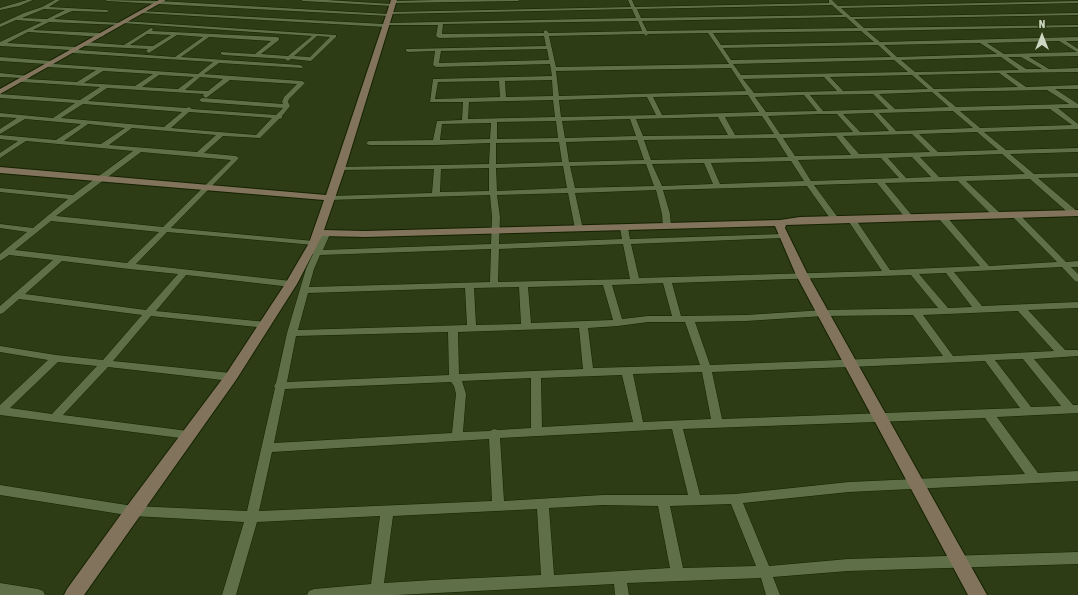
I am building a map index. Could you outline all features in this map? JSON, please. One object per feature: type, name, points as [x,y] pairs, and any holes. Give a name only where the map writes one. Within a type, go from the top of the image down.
[{"type":"street","points":[[0,9],[31,0]]},
{"type":"street","points":[[0,26],[16,18],[44,8],[58,0]]},
{"type":"street","points":[[107,0],[332,12],[485,11],[541,8],[634,9],[833,4],[928,6],[1078,2]]},
{"type":"street","points":[[228,6],[238,0]]},
{"type":"street","points":[[303,0],[325,1],[390,12],[441,24],[783,17],[1078,14]]},
{"type":"street","points":[[142,12],[320,23],[390,12],[444,1],[518,0]]},
{"type":"street","points":[[630,0],[646,34]]},
{"type":"street","points":[[676,0],[696,32]]},
{"type":"street","points":[[730,0],[755,31]]},
{"type":"street","points":[[769,0],[783,17],[799,31]]},
{"type":"street","points":[[920,0],[928,6]]},
{"type":"street","points":[[993,0],[999,4]]},
{"type":"street","points":[[100,15],[126,1]]},
{"type":"street","points":[[312,11],[325,1]]},
{"type":"street","points":[[459,11],[460,1]]},
{"type":"street","points":[[485,1],[485,11]]},
{"type":"street","points":[[0,92],[160,2]]},
{"type":"street","points":[[833,4],[1077,214]]},
{"type":"street","points":[[984,4],[1001,15]]},
{"type":"street","points":[[1017,4],[1058,26],[1078,39]]},
{"type":"street","points":[[190,15],[206,5]]},
{"type":"street","points":[[946,5],[962,16]]},
{"type":"street","points":[[909,6],[948,33]]},
{"type":"street","points":[[44,8],[107,11]]},
{"type":"street","points":[[236,18],[252,8]]},
{"type":"street","points":[[541,8],[550,48],[566,164],[579,229]]},
{"type":"street","points":[[0,44],[72,9]]},
{"type":"street","points":[[594,9],[598,21]]},
{"type":"street","points":[[274,20],[288,10]]},
{"type":"street","points":[[468,23],[469,11]]},
{"type":"street","points":[[320,23],[332,12]]},
{"type":"street","points":[[229,595],[252,517],[279,386],[304,290],[330,198],[390,12]]},
{"type":"street","points":[[0,13],[7,13]]},
{"type":"street","points":[[13,13],[26,14]]},
{"type":"street","points":[[196,27],[214,16]]},
{"type":"street","points":[[984,16],[1003,27]]},
{"type":"street","points":[[16,18],[334,36],[311,59],[223,53]]},
{"type":"street","points":[[87,22],[94,18]]},
{"type":"street","points":[[256,55],[298,22]]},
{"type":"street","points":[[498,23],[498,36]]},
{"type":"street","points":[[441,24],[439,36],[646,34],[1078,26]]},
{"type":"street","points":[[125,46],[157,25]]},
{"type":"street","points":[[1027,27],[1048,40]]},
{"type":"street","points":[[987,28],[1007,41]]},
{"type":"street","points":[[176,58],[219,29]]},
{"type":"street","points":[[26,31],[100,35]]},
{"type":"street","points":[[785,31],[789,36]]},
{"type":"street","points":[[146,32],[275,40]]},
{"type":"street","points":[[710,32],[809,183],[835,219]]},
{"type":"street","points":[[142,56],[176,34]]},
{"type":"street","points":[[280,66],[316,35]]},
{"type":"street","points":[[453,50],[455,36]]},
{"type":"street","points":[[509,36],[509,48]]},
{"type":"street","points":[[211,61],[243,38]]},
{"type":"street","points":[[954,38],[961,42]]},
{"type":"street","points":[[720,47],[1078,39]]},
{"type":"street","points":[[1060,40],[1078,50]]},
{"type":"street","points":[[793,41],[797,46]]},
{"type":"street","points":[[981,41],[1025,71]]},
{"type":"street","points":[[0,44],[151,57],[300,67],[294,72]]},
{"type":"street","points":[[0,48],[8,44]]},
{"type":"street","points":[[85,44],[154,48]]},
{"type":"street","points":[[827,45],[832,50]]},
{"type":"street","points":[[767,46],[771,51]]},
{"type":"street","points":[[500,48],[501,63]]},
{"type":"street","points":[[408,50],[550,48]]},
{"type":"street","points":[[438,50],[436,65],[454,64],[485,72],[502,80],[555,78]]},
{"type":"street","points":[[298,51],[304,52]]},
{"type":"street","points":[[311,52],[317,52]]},
{"type":"street","points":[[1066,54],[1078,62]]},
{"type":"street","points":[[553,69],[732,64],[825,60],[840,57],[896,58],[1078,54]]},
{"type":"street","points":[[1022,55],[1047,70]]},
{"type":"street","points":[[775,56],[779,61]]},
{"type":"street","points":[[129,71],[151,57]]},
{"type":"street","points":[[949,57],[969,72]]},
{"type":"street","points":[[0,59],[102,69],[302,83],[286,98],[285,102],[287,106]]},
{"type":"street","points":[[825,60],[829,65]]},
{"type":"street","points":[[796,61],[800,66]]},
{"type":"street","points":[[179,91],[218,62]]},
{"type":"street","points":[[552,62],[501,63],[485,72],[453,79],[435,80],[432,101],[1078,87]]},
{"type":"street","points":[[453,79],[454,64]]},
{"type":"street","points":[[78,84],[102,69]]},
{"type":"street","points":[[834,70],[839,75]]},
{"type":"street","points":[[1071,70],[1078,74]]},
{"type":"street","points":[[740,77],[1078,70]]},
{"type":"street","points":[[805,71],[810,76]]},
{"type":"street","points":[[1000,71],[1024,88]]},
{"type":"street","points":[[136,88],[158,73]]},
{"type":"street","points":[[0,75],[78,84],[209,93]]},
{"type":"street","points":[[825,76],[842,93]]},
{"type":"street","points":[[283,82],[288,77]]},
{"type":"street","points":[[166,129],[228,78]]},
{"type":"street","points":[[502,80],[503,99]]},
{"type":"street","points":[[54,120],[106,86]]},
{"type":"street","points":[[1049,88],[1077,106]]},
{"type":"street","points":[[874,92],[894,111]]},
{"type":"street","points":[[806,94],[822,113]]},
{"type":"street","points":[[0,96],[285,118]]},
{"type":"street","points":[[649,96],[660,118]]},
{"type":"street","points":[[202,100],[287,106]]},
{"type":"street","points":[[465,121],[466,100]]},
{"type":"street","points":[[0,115],[258,137],[287,106]]},
{"type":"street","points":[[436,143],[439,122],[660,118],[1077,106]]},
{"type":"street","points":[[1052,107],[1078,127]]},
{"type":"street","points":[[875,112],[894,132]]},
{"type":"street","points":[[839,113],[858,133]]},
{"type":"street","points":[[721,116],[732,136]]},
{"type":"street","points":[[0,132],[24,117]]},
{"type":"street","points":[[633,118],[648,162],[659,188],[666,214],[667,227]]},
{"type":"street","points":[[494,121],[492,166],[496,216],[494,285]]},
{"type":"street","points":[[58,142],[86,123]]},
{"type":"street","points":[[103,146],[131,126]]},
{"type":"street","points":[[369,143],[563,141],[1078,127]]},
{"type":"street","points":[[914,132],[936,154]]},
{"type":"street","points":[[199,154],[221,134]]},
{"type":"street","points":[[838,134],[857,157]]},
{"type":"street","points":[[0,138],[236,158],[130,266]]},
{"type":"street","points":[[0,156],[25,140]]},
{"type":"street","points":[[0,258],[75,197],[140,150]]},
{"type":"street","points":[[340,169],[438,168],[1078,150]]},
{"type":"street","points":[[914,155],[938,180]]},
{"type":"street","points":[[883,156],[904,180]]},
{"type":"street","points":[[707,161],[717,185]]},
{"type":"street","points":[[436,194],[438,168]]},
{"type":"street","points":[[0,170],[330,198],[1078,175]]},
{"type":"street","points":[[960,179],[998,216]]},
{"type":"street","points":[[879,181],[910,218]]},
{"type":"street","points":[[0,190],[75,197]]},
{"type":"street","points":[[48,218],[164,230],[318,241],[494,246],[626,241],[782,230],[800,220],[1077,214]]},
{"type":"street","points":[[1016,216],[1078,279]]},
{"type":"street","points":[[943,218],[987,268]]},
{"type":"street","points":[[851,219],[888,273]]},
{"type":"street","points":[[0,226],[33,230]]},
{"type":"street","points":[[318,241],[495,231],[579,229],[667,227],[782,230]]},
{"type":"street","points":[[624,228],[635,281]]},
{"type":"street","points":[[782,230],[802,275],[978,595]]},
{"type":"street","points":[[73,595],[231,377],[266,325],[318,241]]},
{"type":"street","points":[[8,252],[61,257],[183,273],[291,284]]},
{"type":"street","points":[[0,311],[61,257]]},
{"type":"street","points":[[304,290],[888,273],[1078,264]]},
{"type":"street","points":[[948,270],[979,308]]},
{"type":"street","points":[[913,272],[945,310]]},
{"type":"street","points":[[55,417],[105,364],[183,273]]},
{"type":"street","points":[[667,280],[677,318]]},
{"type":"street","points":[[607,282],[618,323]]},
{"type":"street","points":[[523,284],[526,326]]},
{"type":"street","points":[[469,286],[472,328]]},
{"type":"street","points":[[18,296],[148,313],[266,325]]},
{"type":"street","points":[[292,334],[583,325],[618,323],[648,319],[746,318],[824,313],[916,312],[979,308],[1078,305]]},
{"type":"street","points":[[1020,307],[1062,354]]},
{"type":"street","points":[[916,312],[950,359]]},
{"type":"street","points":[[689,319],[706,369],[717,422]]},
{"type":"street","points":[[583,325],[588,372]]},
{"type":"street","points":[[453,328],[454,378],[459,385],[461,394],[457,436]]},
{"type":"street","points":[[0,349],[105,364],[231,377]]},
{"type":"street","points":[[279,386],[588,372],[850,364],[1078,353]]},
{"type":"street","points":[[1025,355],[1074,409]]},
{"type":"street","points":[[987,357],[1028,411]]},
{"type":"street","points":[[0,411],[56,358]]},
{"type":"street","points":[[627,372],[640,426]]},
{"type":"street","points":[[536,375],[538,431]]},
{"type":"street","points":[[266,448],[494,433],[717,422],[936,416],[1074,409]]},
{"type":"street","points":[[0,411],[188,435]]},
{"type":"street","points":[[988,413],[1035,478]]},
{"type":"street","points":[[677,425],[695,499]]},
{"type":"street","points":[[494,433],[498,506]]},
{"type":"street","points":[[0,490],[133,511],[252,517],[602,500],[663,501],[735,499],[849,487],[1078,476]]},
{"type":"street","points":[[735,499],[765,572],[772,595]]},
{"type":"street","points":[[663,501],[678,574]]},
{"type":"street","points":[[543,504],[548,581]]},
{"type":"street","points":[[377,590],[388,511]]},
{"type":"street","points":[[314,595],[433,586],[460,591],[548,581],[678,574],[765,572],[848,565],[1078,558]]},
{"type":"street","points":[[620,578],[622,595]]},
{"type":"street","points":[[0,589],[38,595]]}]
